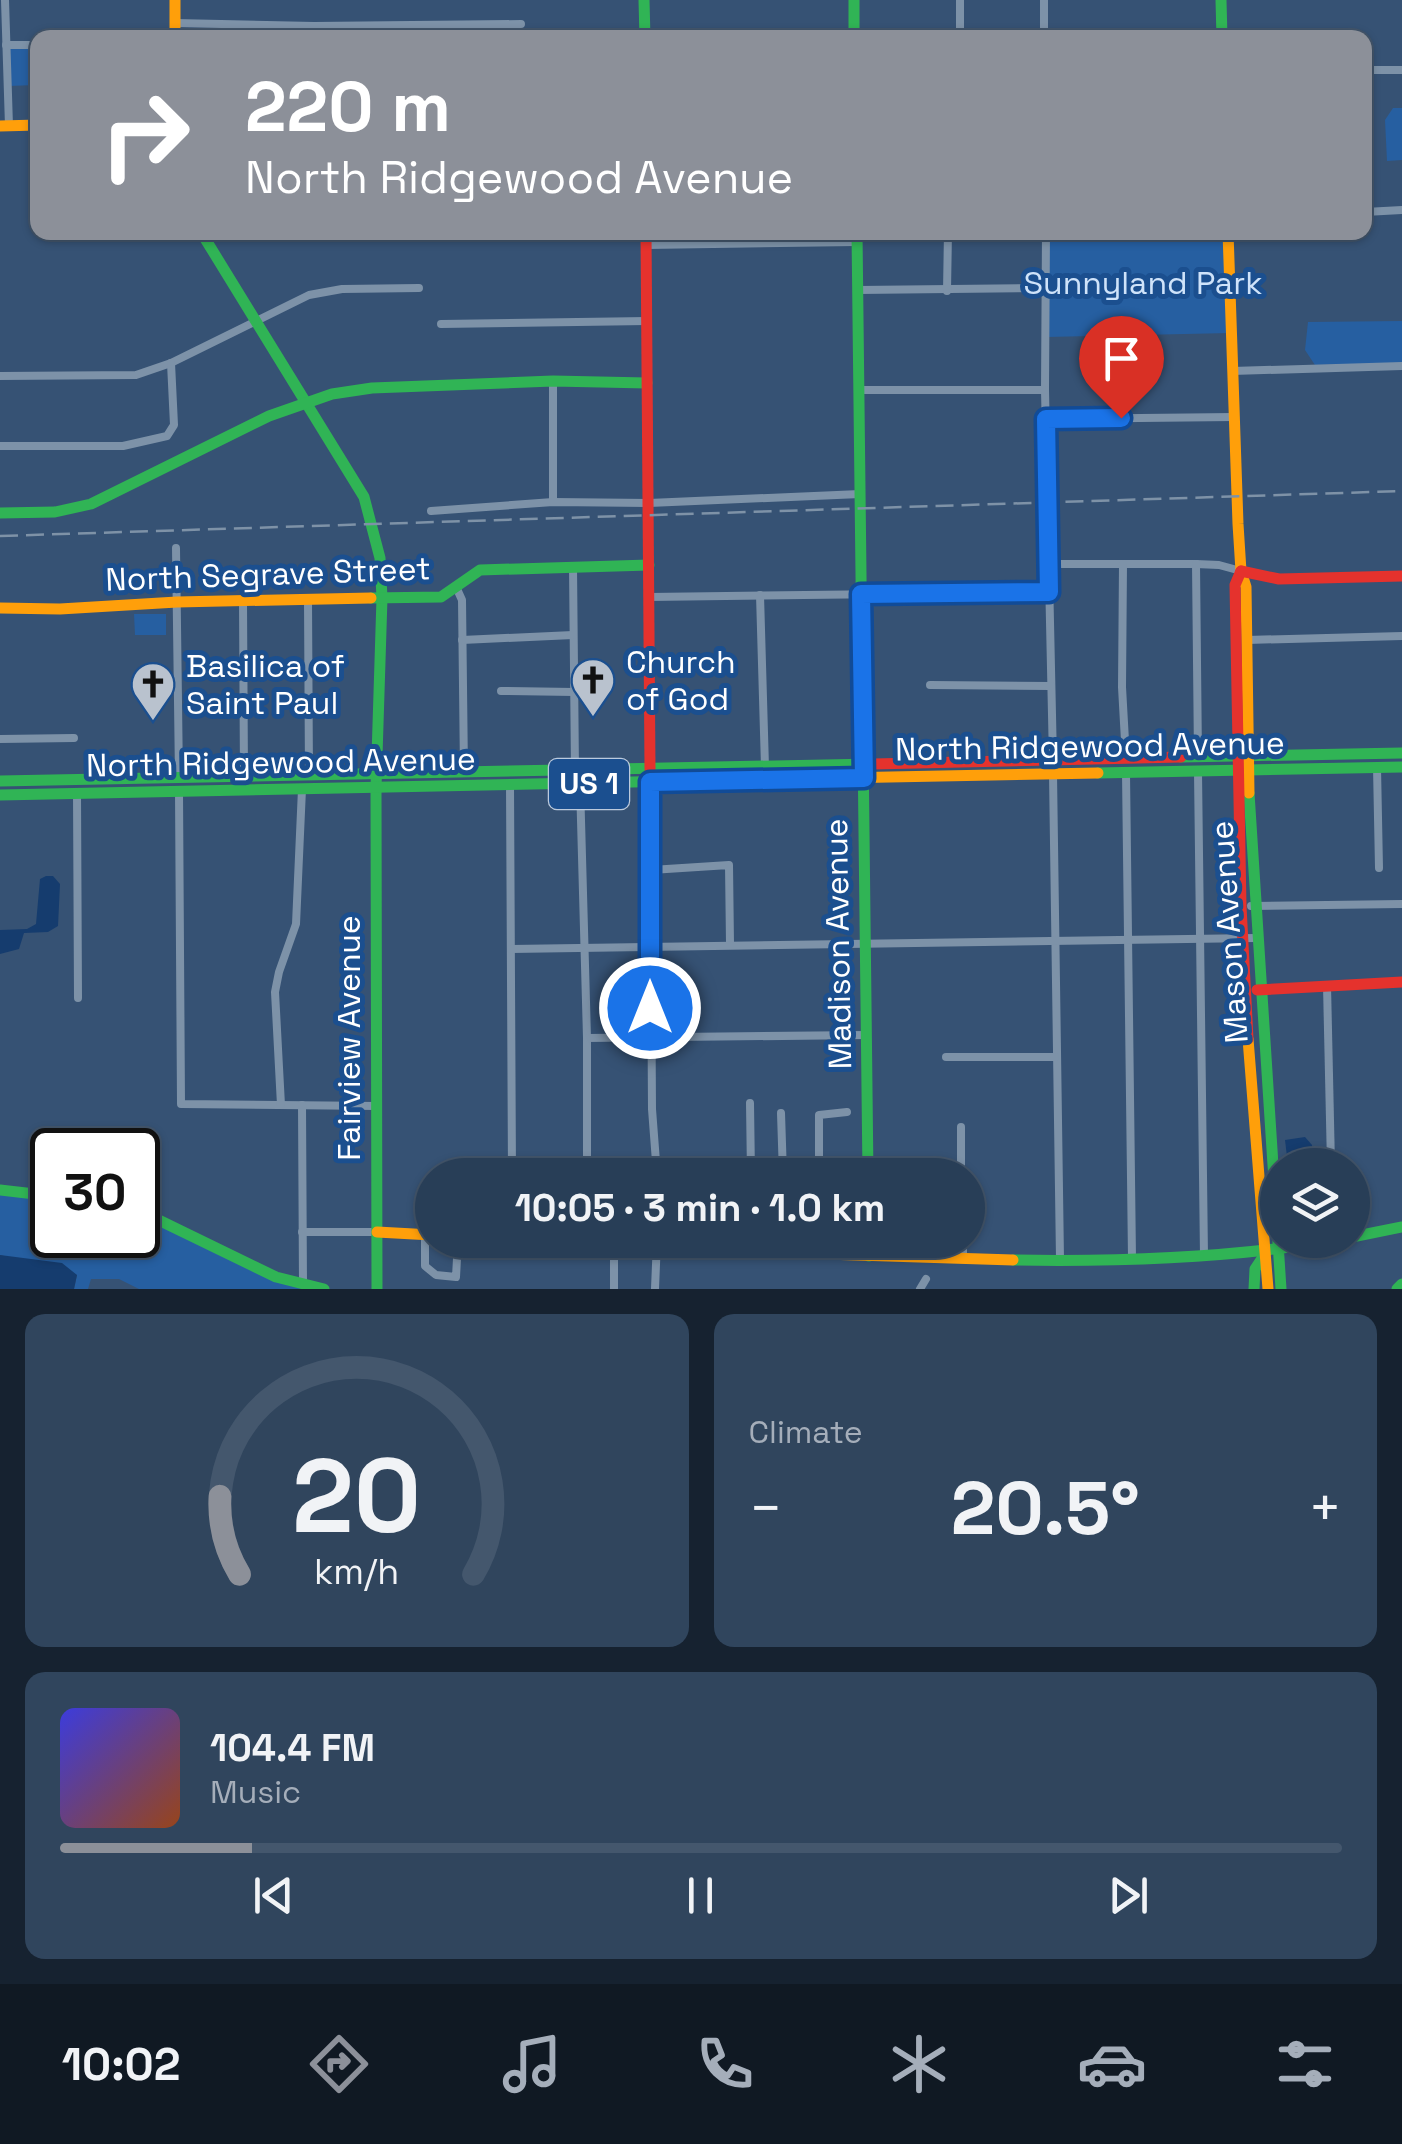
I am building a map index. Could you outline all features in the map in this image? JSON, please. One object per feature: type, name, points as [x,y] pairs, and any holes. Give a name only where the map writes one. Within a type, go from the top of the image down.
[{"type":"main road","points":[[175,0],[175,30]]},
{"type":"main road","points":[[644,0],[645,30]]},
{"type":"main road","points":[[854,0],[854,30]]},
{"type":"main road","points":[[1220,0],[1222,30]]},
{"type":"main road","points":[[5,126],[30,125]]},
{"type":"main road","name":"Fairview Avenue","points":[[206,240],[334,446],[369,512],[380,558],[376,788],[377,1283]]},
{"type":"main road","points":[[646,240],[650,776]]},
{"type":"main road","name":"Madison Avenue","points":[[857,240],[868,1158]]},
{"type":"main road","name":"Mason Avenue","points":[[1228,240],[1241,572],[1246,587],[1243,772],[1254,990],[1253,1122],[1260,1173]]},
{"type":"main road","points":[[0,513],[55,512],[92,504],[269,416],[332,394],[372,388],[553,381],[647,383]]},
{"type":"main road","name":"North Segrave Street","points":[[0,608],[441,597],[457,590],[469,575],[480,570],[649,565]]},
{"type":"main road","points":[[1241,572],[1279,579],[1402,576]]},
{"type":"main road","name":"Mason Avenue","points":[[1241,572],[1235,586],[1244,757]]},
{"type":"main road","name":"North Ridgewood Avenue","points":[[0,782],[376,788],[510,785],[578,778],[1198,765],[1244,757],[1402,754]]},
{"type":"main road","name":"North Ridgewood Avenue","points":[[1198,765],[1243,772],[1402,766]]},
{"type":"main road","name":"North Ridgewood Avenue","points":[[650,776],[766,767],[863,772]]},
{"type":"main road","points":[[510,785],[526,772]]},
{"type":"main road","name":"North Ridgewood Avenue","points":[[0,795],[76,794],[244,777],[526,772],[578,778]]},
{"type":"main road","points":[[1254,990],[1402,982]]},
{"type":"main road","points":[[0,1190],[30,1193]]},
{"type":"main road","points":[[160,1221],[276,1277],[324,1289]]},
{"type":"main road","points":[[1370,1233],[1402,1227]]},
{"type":"main road","points":[[377,1232],[415,1234]]},
{"type":"main road","points":[[932,1258],[1260,1253]]},
{"type":"main road","points":[[1254,1289],[1255,1269],[1266,1258]]},
{"type":"main road","points":[[1268,1289],[1271,1258]]},
{"type":"main road","name":"Mason Avenue","points":[[1272,1258],[1281,1289]]},
{"type":"main road","points":[[276,1277],[286,1289]]},
{"type":"main road","points":[[377,1283],[386,1289]]},
{"type":"street","points":[[5,126],[6,0]]},
{"type":"street","points":[[960,0],[960,30]]},
{"type":"street","points":[[1044,0],[1044,30]]},
{"type":"street","points":[[175,23],[521,24]]},
{"type":"street","points":[[6,45],[30,44]]},
{"type":"street","points":[[1372,70],[1402,70]]},
{"type":"street","points":[[1372,212],[1402,210]]},
{"type":"street","points":[[947,291],[948,240]]},
{"type":"street","points":[[1046,240],[1044,390],[1060,1259]]},
{"type":"street","points":[[0,376],[136,374],[171,362],[309,296],[342,289],[419,288]]},
{"type":"street","points":[[858,290],[1046,288]]},
{"type":"street","points":[[441,324],[647,320]]},
{"type":"street","points":[[0,446],[123,446],[166,436],[174,425],[171,362]]},
{"type":"street","points":[[1232,371],[1402,366]]},
{"type":"street","points":[[553,381],[554,502]]},
{"type":"street","points":[[859,390],[1044,390]]},
{"type":"street","points":[[1046,419],[1234,418]]},
{"type":"street","points":[[430,511],[554,502],[648,503],[860,494]]},
{"type":"street","points":[[176,548],[181,1104],[377,1106]]},
{"type":"street","points":[[1049,564],[1196,564],[1220,565],[1241,572]]},
{"type":"street","points":[[1123,564],[1132,1258]]},
{"type":"street","points":[[1196,564],[1204,1256]]},
{"type":"street","points":[[573,566],[587,1038],[586,1158]]},
{"type":"street","points":[[457,590],[462,600],[464,772]]},
{"type":"street","points":[[649,598],[1049,592]]},
{"type":"street","points":[[760,596],[766,767]]},
{"type":"street","points":[[308,600],[309,776]]},
{"type":"street","points":[[242,601],[244,777]]},
{"type":"street","points":[[462,640],[573,636]]},
{"type":"street","points":[[1247,640],[1402,636]]},
{"type":"street","points":[[930,685],[1051,686]]},
{"type":"street","points":[[500,691],[574,692]]},
{"type":"street","points":[[0,739],[74,738]]},
{"type":"street","points":[[1377,767],[1379,868]]},
{"type":"street","points":[[650,776],[650,1038],[656,1158]]},
{"type":"street","points":[[510,785],[512,1158]]},
{"type":"street","points":[[282,1104],[275,992],[278,972],[296,924],[302,789]]},
{"type":"street","points":[[76,794],[78,998]]},
{"type":"street","points":[[651,870],[729,866],[730,944]]},
{"type":"street","points":[[1248,906],[1402,904]]},
{"type":"street","points":[[511,949],[1250,938]]},
{"type":"street","points":[[1327,984],[1331,1148]]},
{"type":"street","points":[[587,1038],[867,1035]]},
{"type":"street","points":[[946,1057],[1056,1057]]},
{"type":"street","points":[[750,1103],[751,1158]]},
{"type":"street","points":[[302,1105],[303,1284]]},
{"type":"street","points":[[819,1158],[820,1115],[847,1112]]},
{"type":"street","points":[[781,1113],[782,1158]]},
{"type":"street","points":[[961,1127],[962,1158]]},
{"type":"street","points":[[302,1232],[377,1232]]},
{"type":"street","points":[[426,1258],[425,1266],[436,1275],[456,1277],[457,1258]]},
{"type":"street","points":[[614,1258],[614,1289]]},
{"type":"street","points":[[655,1289],[656,1258]]},
{"type":"street","points":[[920,1289],[926,1280]]},
{"type":"green space","points":[[6,45],[30,45],[30,85],[8,86]]},
{"type":"green space","points":[[1393,108],[1402,108],[1402,160],[1387,161],[1385,120]]},
{"type":"green space","name":"Sunnyland Park","points":[[1046,240],[1228,240],[1231,333],[1046,337]]},
{"type":"green space","points":[[1402,321],[1402,363],[1315,365],[1305,350],[1308,322]]},
{"type":"green space","points":[[134,614],[166,614],[166,635],[135,635]]},
{"type":"green space","points":[[0,1191],[30,1194],[30,1258],[160,1258],[160,1221],[266,1273],[324,1289],[139,1289],[119,1279],[91,1279],[88,1289],[74,1289],[77,1275],[0,1255]]},
{"type":"shaded area","points":[[53,876],[60,884],[58,926],[48,932],[24,933],[19,949],[0,954],[0,930],[27,929],[36,924],[40,879]]},
{"type":"shaded area","points":[[1305,1137],[1312,1148],[1286,1148],[1285,1140]]},
{"type":"shaded area","points":[[0,1255],[62,1263],[77,1275],[74,1289],[0,1289]]},
{"type":"railway","points":[[0,536],[1402,491]]},
{"type":"traffic: fast","points":[[644,0],[645,30]]},
{"type":"traffic: fast","points":[[854,0],[854,30]]},
{"type":"traffic: fast","points":[[1221,0],[1222,30]]},
{"type":"traffic: fast","points":[[206,240],[364,497],[380,558],[376,788],[377,1289]]},
{"type":"traffic: fast","points":[[857,240],[868,1158]]},
{"type":"traffic: fast","points":[[0,513],[55,512],[91,504],[269,416],[332,394],[372,388],[553,381],[647,383]]},
{"type":"traffic: fast","points":[[371,598],[441,597],[480,570],[649,565]]},
{"type":"traffic: fast","points":[[1181,757],[1402,753]]},
{"type":"traffic: fast","points":[[0,781],[873,764]]},
{"type":"traffic: fast","points":[[1098,773],[1402,767]]},
{"type":"traffic: fast","points":[[0,795],[682,781]]},
{"type":"traffic: fast","points":[[1249,793],[1281,1289]]},
{"type":"traffic: fast","points":[[0,1190],[30,1193]]},
{"type":"traffic: fast","points":[[160,1221],[276,1277],[324,1289]]},
{"type":"traffic: fast","points":[[1370,1233],[1402,1227]]},
{"type":"traffic: fast","points":[[1013,1260],[1177,1258],[1260,1251]]},
{"type":"traffic: fast","points":[[1254,1289],[1255,1269],[1262,1258]]},
{"type":"traffic: fast","points":[[1397,1289],[1402,1284]]},
{"type":"traffic: slow","points":[[175,0],[175,30]]},
{"type":"traffic: slow","points":[[0,126],[30,125]]},
{"type":"traffic: slow","points":[[1228,240],[1238,524],[1246,587],[1249,793]]},
{"type":"traffic: slow","points":[[0,608],[371,598]]},
{"type":"traffic: slow","points":[[682,781],[1098,773]]},
{"type":"traffic: slow","points":[[1248,1039],[1268,1289]]},
{"type":"traffic: slow","points":[[377,1232],[415,1234]]},
{"type":"traffic: slow","points":[[950,1258],[1013,1260]]},
{"type":"traffic: jam","points":[[646,240],[650,769]]},
{"type":"traffic: jam","points":[[1241,571],[1235,585],[1241,906],[1248,1039]]},
{"type":"traffic: jam","points":[[1241,571],[1279,579],[1402,576]]},
{"type":"traffic: jam","points":[[873,764],[1181,757]]},
{"type":"traffic: jam","points":[[1257,990],[1402,982]]},
{"type":"place","name":"Church of God","points":[[593,718]]},
{"type":"place","name":"Basilica of Saint Paul","points":[[153,722]]},
{"type":"route","points":[[650,1008],[650,782],[864,778],[861,594],[1049,592],[1046,419],[1121,418]]}]
